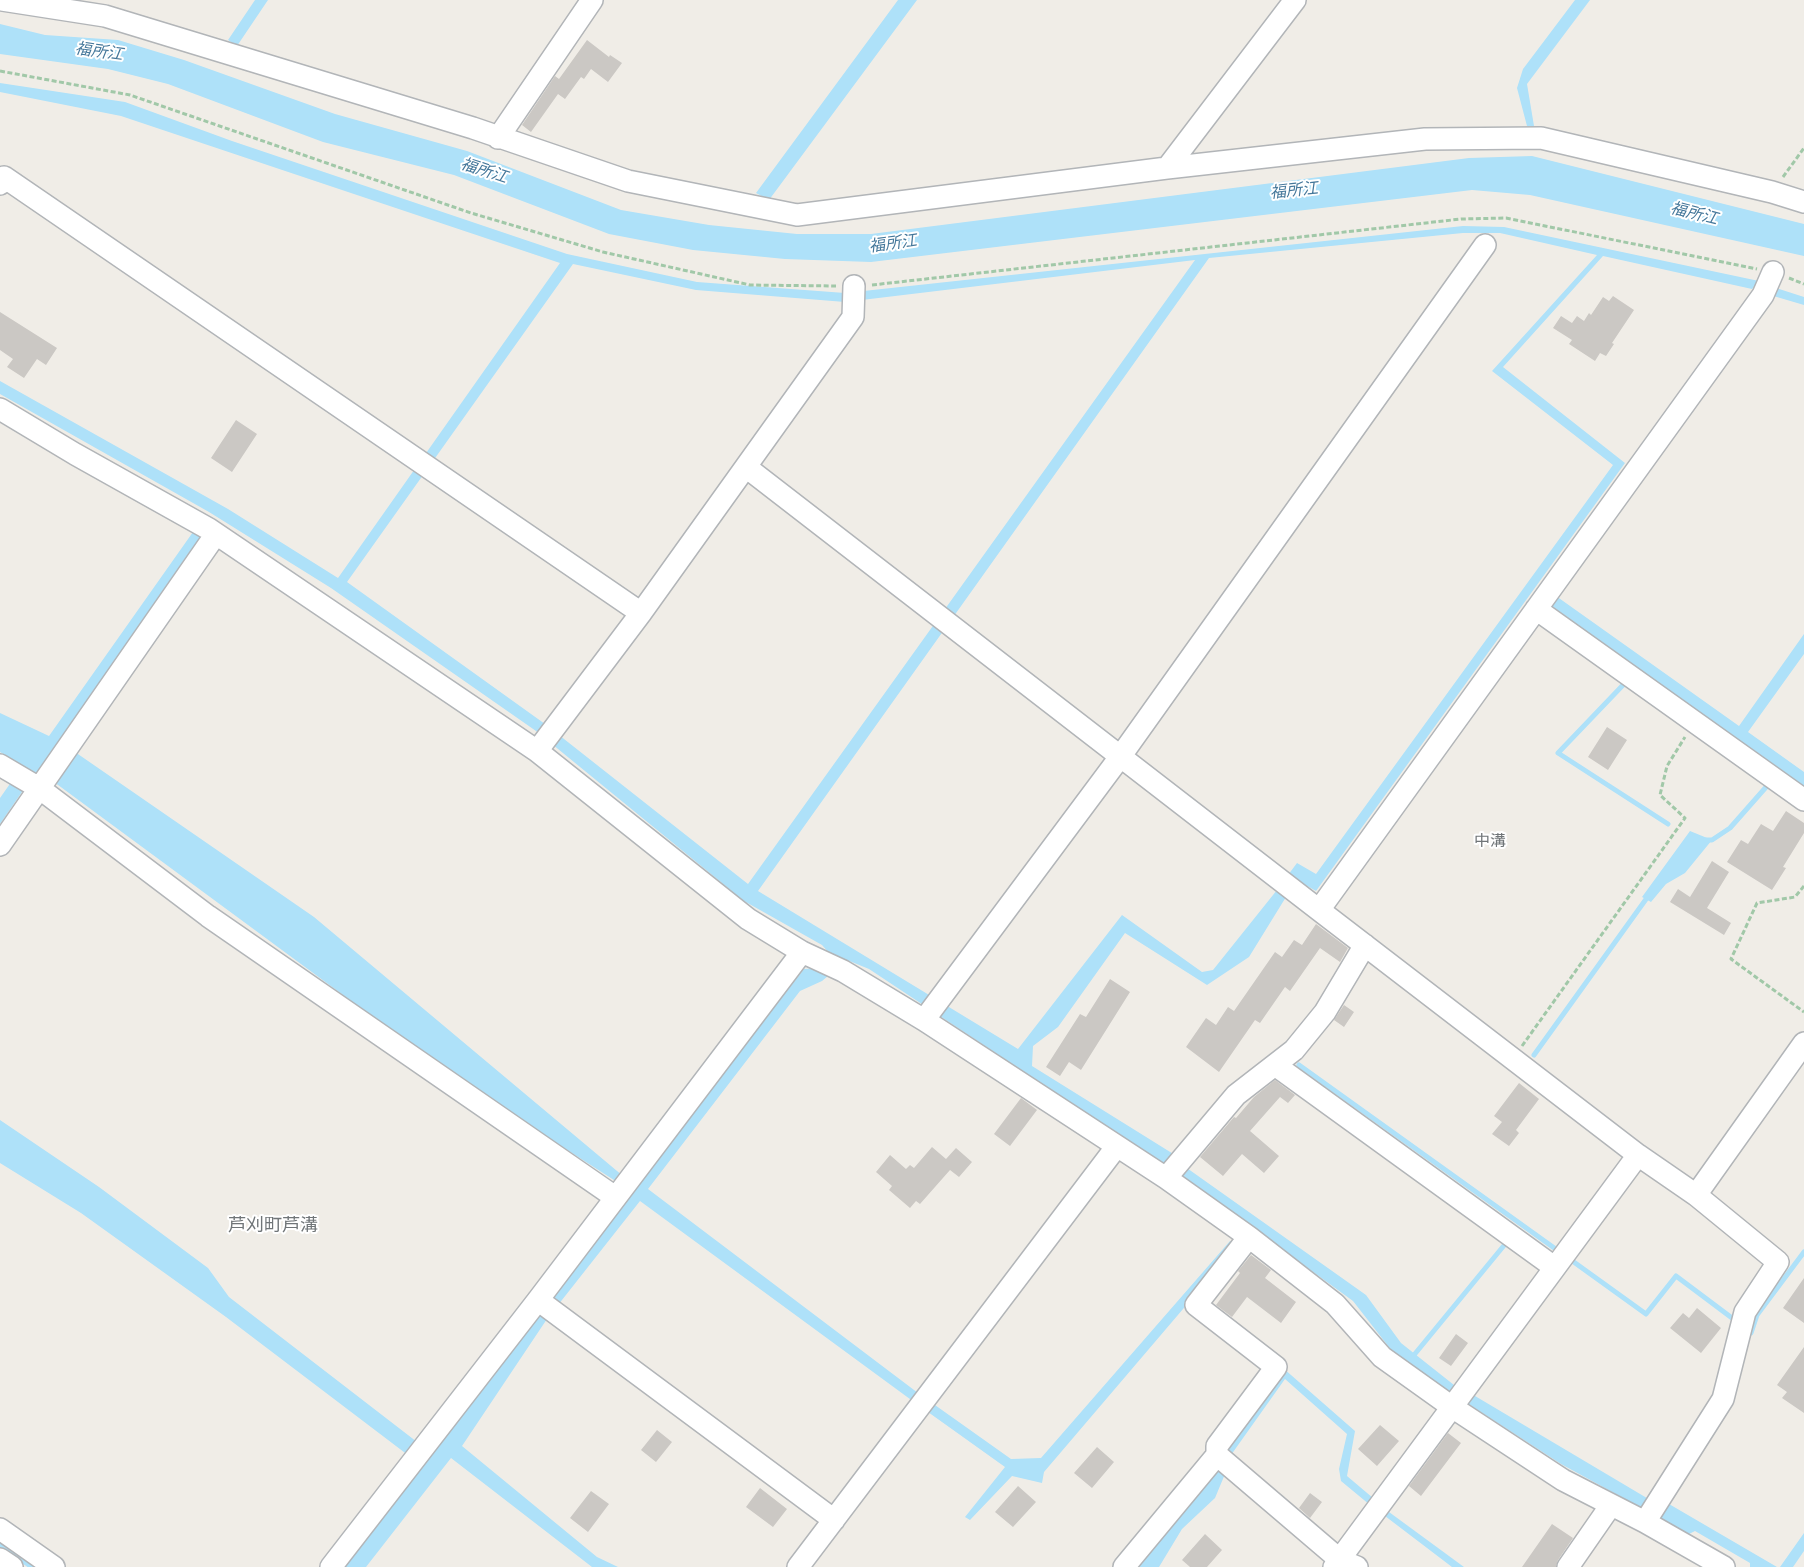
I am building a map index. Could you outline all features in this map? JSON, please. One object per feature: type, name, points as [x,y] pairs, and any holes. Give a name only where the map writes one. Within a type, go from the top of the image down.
[{"type":"street","points":[[2,0],[105,16],[498,138],[628,181],[797,215],[1167,168],[1425,139],[1541,138],[1772,192],[1804,202]]},
{"type":"street","points":[[498,138],[592,0]]},
{"type":"street","points":[[1167,168],[1295,0]]},
{"type":"street","points":[[0,184],[4,177],[641,613]]},
{"type":"street","points":[[924,1020],[1120,757],[1485,245]]},
{"type":"street","points":[[1319,910],[1763,295],[1773,272]]},
{"type":"street","points":[[537,751],[641,613],[853,317],[854,286]]},
{"type":"street","points":[[0,409],[216,534],[537,751],[748,919],[811,956],[843,971],[924,1020],[1166,1178],[1249,1237],[1335,1304],[1382,1357],[1452,1407],[1563,1480],[1645,1522],[1724,1567]]},
{"type":"street","points":[[746,467],[1319,910],[1638,1154],[1696,1195],[1778,1262],[1745,1312],[1723,1399],[1645,1522]]},
{"type":"street","points":[[0,845],[216,534]]},
{"type":"street","points":[[1536,609],[1804,800]]},
{"type":"street","points":[[0,765],[43,782],[208,916],[622,1188]]},
{"type":"street","points":[[1166,1178],[1236,1096],[1294,1050],[1325,1012],[1366,945]]},
{"type":"street","points":[[331,1567],[538,1300],[622,1188],[811,956]]},
{"type":"street","points":[[1696,1195],[1804,1043]]},
{"type":"street","points":[[1275,1065],[1554,1267]]},
{"type":"street","points":[[803,1565],[834,1520],[1117,1146]]},
{"type":"street","points":[[1217,1455],[1344,1565],[1452,1407],[1638,1154]]},
{"type":"street","points":[[1124,1567],[1217,1455],[1218,1446],[1276,1367],[1196,1305],[1249,1237]]},
{"type":"street","points":[[538,1300],[834,1520]]},
{"type":"street","points":[[1568,1567],[1612,1505]]},
{"type":"street","points":[[0,1529],[54,1567]]},
{"type":"street","points":[[0,1559],[12,1567]]},
{"type":"path","points":[[1772,192],[1804,148]]},
{"type":"path","points":[[1513,1058],[1685,818],[1660,795],[1667,766],[1694,722]]},
{"type":"path","points":[[1804,886],[1795,897],[1757,903],[1731,959],[1804,1012]]},
{"type":"water","points":[[255,0],[268,0],[237,46],[228,40]]},
{"type":"water","points":[[898,0],[917,0],[769,200],[756,193]]},
{"type":"water","points":[[1575,0],[1590,0],[1527,84],[1534,126],[1527,126],[1517,88],[1523,69]]},
{"type":"water","name":"福所江","points":[[0,24],[45,35],[118,40],[184,60],[335,114],[467,151],[621,210],[709,225],[797,234],[871,234],[1469,158],[1532,156],[1804,224],[1804,256],[1530,195],[1472,190],[871,262],[785,259],[693,250],[609,234],[454,175],[323,142],[168,84],[108,69],[0,54]]},
{"type":"water","points":[[0,83],[125,102],[232,141],[567,254],[697,282],[845,293],[1463,226],[1504,227],[1759,281],[1752,289],[1603,256],[1503,367],[1625,463],[1316,891],[1288,875],[1297,863],[1316,874],[1613,465],[1492,371],[1597,255],[1500,233],[1463,233],[1209,258],[758,891],[1018,1049],[1122,915],[1202,972],[1213,970],[1277,890],[1286,897],[1249,957],[1207,985],[1125,933],[1058,1027],[1033,1046],[1032,1066],[1175,1155],[1170,1163],[1163,1164],[869,969],[847,960],[822,981],[800,991],[648,1189],[918,1393],[1011,1459],[1041,1458],[1230,1241],[1235,1244],[1189,1302],[1044,1472],[1042,1483],[1012,1476],[970,1520],[965,1517],[1005,1467],[640,1201],[547,1319],[462,1446],[597,1557],[618,1567],[592,1567],[451,1458],[366,1567],[345,1567],[421,1465],[226,1317],[81,1213],[0,1163],[0,1120],[99,1187],[208,1268],[229,1297],[430,1452],[617,1182],[457,1079],[54,782],[75,752],[314,917],[623,1176],[637,1185],[804,969],[818,968],[830,954],[822,945],[744,901],[536,731],[331,588],[209,512],[0,394],[0,381],[228,509],[338,578],[560,263],[121,116],[0,92]],"holes":[[[1195,260],[748,884],[545,724],[347,582],[573,264],[696,290],[845,302]]]},
{"type":"water","points":[[1773,287],[1804,297],[1804,305],[1770,295]]},
{"type":"water","points":[[193,532],[200,537],[61,738],[63,740],[39,774],[34,775],[0,752],[0,713],[49,736]]},
{"type":"water","points":[[1556,596],[1739,726],[1804,634],[1804,654],[1748,732],[1804,772],[1804,787],[1549,604]]},
{"type":"water","points":[[14,778],[26,786],[0,824],[0,798]]},
{"type":"water","points":[[1690,831],[1712,840],[1685,873],[1666,884],[1651,902],[1642,897]]},
{"type":"water","points":[[1184,1166],[1366,1295],[1401,1343],[1454,1385],[1449,1393],[1392,1351],[1353,1301],[1180,1175]]},
{"type":"water","points":[[1283,1368],[1355,1431],[1347,1476],[1373,1498],[1370,1505],[1341,1481],[1339,1469],[1347,1434],[1285,1379],[1231,1455],[1226,1452]]},
{"type":"water","points":[[1470,1393],[1662,1507],[1669,1504],[1777,1567],[1750,1567],[1750,1563],[1695,1531],[1689,1534],[1561,1464],[1464,1401]]},
{"type":"water","points":[[1220,1467],[1225,1474],[1215,1498],[1182,1529],[1159,1567],[1139,1567]]},
{"type":"water","points":[[1389,1512],[1464,1567],[1452,1567],[1385,1516]]},
{"type":"water","points":[[1804,1533],[1804,1551],[1793,1567],[1780,1567]]},
{"type":"building","points":[[587,40],[609,57],[610,55],[622,63],[608,82],[591,69],[584,79],[581,77],[565,99],[558,94],[531,132],[522,125],[555,76],[559,79]]},
{"type":"building","points":[[1613,296],[1634,310],[1612,343],[1614,344],[1606,356],[1600,353],[1595,361],[1569,344],[1572,340],[1553,328],[1561,316],[1572,323],[1577,316],[1584,321],[1589,313],[1591,315],[1603,297],[1609,301]]},
{"type":"building","points":[[0,312],[57,348],[46,365],[37,359],[24,378],[7,367],[13,359],[0,350]]},
{"type":"building","points":[[236,420],[257,434],[232,472],[211,458]]},
{"type":"building","points":[[1607,727],[1627,740],[1608,770],[1588,757]]},
{"type":"building","points":[[1786,811],[1804,823],[1804,833],[1783,867],[1786,868],[1772,890],[1727,862],[1741,840],[1748,844],[1761,824],[1773,831]]},
{"type":"building","points":[[1712,861],[1729,872],[1707,908],[1731,923],[1724,935],[1670,902],[1678,889],[1690,897]]},
{"type":"building","points":[[1316,924],[1348,948],[1340,962],[1320,948],[1290,991],[1285,987],[1260,1023],[1255,1020],[1219,1072],[1186,1047],[1206,1018],[1216,1025],[1228,1007],[1234,1011],[1275,952],[1282,957],[1294,940],[1302,945]]},
{"type":"building","points":[[1110,979],[1130,992],[1081,1070],[1069,1062],[1060,1076],[1046,1067],[1080,1014],[1086,1017]]},
{"type":"building","points":[[1344,1005],[1354,1012],[1344,1027],[1334,1020]]},
{"type":"building","points":[[1275,1080],[1295,1095],[1288,1103],[1280,1097],[1250,1131],[1279,1156],[1264,1173],[1242,1154],[1223,1176],[1200,1157],[1234,1117],[1236,1118],[1254,1097]]},
{"type":"building","points":[[1519,1083],[1539,1099],[1516,1130],[1519,1133],[1509,1146],[1492,1134],[1502,1122],[1494,1116]]},
{"type":"building","points":[[1021,1098],[1037,1110],[1010,1146],[994,1134]]},
{"type":"building","points":[[932,1147],[946,1159],[956,1148],[972,1162],[959,1177],[950,1170],[920,1204],[916,1201],[910,1208],[889,1190],[892,1186],[876,1172],[890,1155],[906,1169],[910,1165],[914,1168]]},
{"type":"building","points":[[1251,1255],[1271,1270],[1265,1278],[1296,1302],[1281,1323],[1247,1297],[1232,1317],[1216,1305]]},
{"type":"building","points":[[1804,1278],[1804,1323],[1783,1308]]},
{"type":"building","points":[[1697,1308],[1721,1328],[1701,1353],[1670,1328],[1683,1313],[1689,1318]]},
{"type":"building","points":[[1456,1334],[1468,1343],[1451,1366],[1439,1358]]},
{"type":"building","points":[[1804,1347],[1804,1413],[1782,1398],[1787,1392],[1777,1385]]},
{"type":"building","points":[[1380,1425],[1399,1441],[1377,1466],[1358,1449]]},
{"type":"building","points":[[657,1430],[672,1442],[656,1462],[641,1450]]},
{"type":"building","points":[[1448,1433],[1461,1443],[1421,1496],[1409,1486]]},
{"type":"building","points":[[1097,1447],[1114,1462],[1092,1488],[1074,1473]]},
{"type":"building","points":[[1018,1486],[1036,1502],[1013,1527],[995,1512]]},
{"type":"building","points":[[760,1488],[787,1509],[773,1527],[746,1507]]},
{"type":"building","points":[[591,1491],[609,1504],[588,1532],[570,1518]]},
{"type":"building","points":[[1310,1493],[1322,1502],[1310,1518],[1299,1508]]},
{"type":"building","points":[[1552,1524],[1573,1538],[1558,1560],[1556,1567],[1522,1567]]},
{"type":"building","points":[[1205,1534],[1222,1550],[1207,1567],[1190,1567],[1182,1560]]},
{"type":"waterway","points":[[1624,684],[1558,753],[1668,824]]},
{"type":"waterway","points":[[1706,840],[1712,840],[1730,828],[1767,786]]},
{"type":"waterway","points":[[1534,1055],[1649,895]]},
{"type":"waterway","points":[[1299,1065],[1557,1250]]},
{"type":"waterway","points":[[1414,1355],[1506,1243]]},
{"type":"waterway","points":[[1751,1333],[1757,1315],[1804,1252]]},
{"type":"waterway","points":[[1571,1260],[1646,1314],[1676,1276],[1736,1321]]},
{"type":"waterway","points":[[0,1545],[32,1567]]},
{"type":"district","name":"中溝","points":[[1490,841]]},
{"type":"district","name":"芦刈町芦溝","points":[[273,1226]]}]
